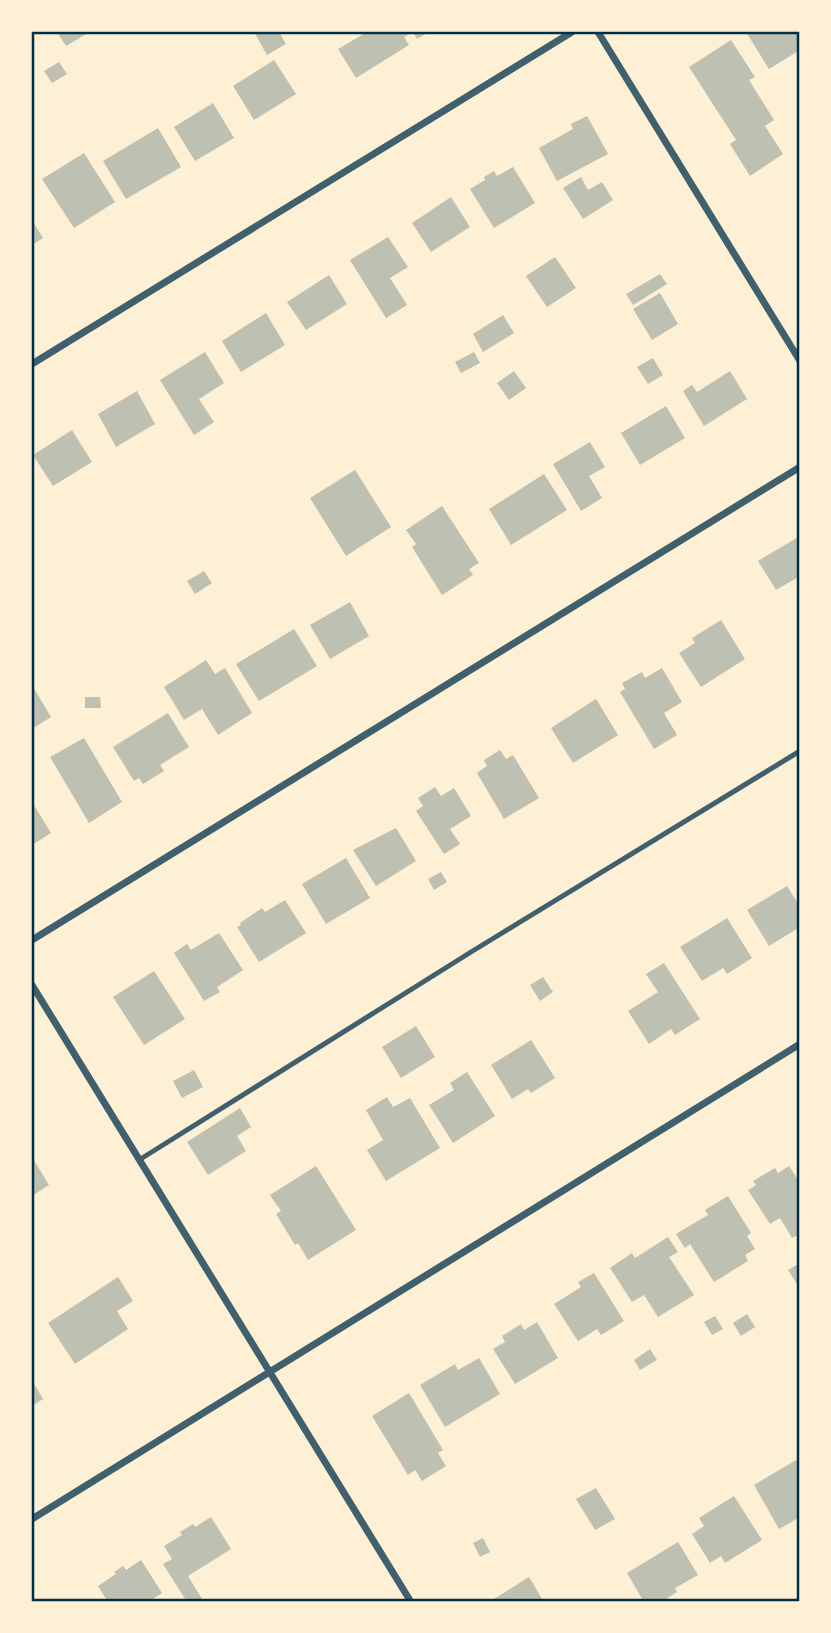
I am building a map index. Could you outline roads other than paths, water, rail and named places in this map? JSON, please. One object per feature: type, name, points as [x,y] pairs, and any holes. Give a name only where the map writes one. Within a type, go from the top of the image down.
[{"type":"street","points":[[32,364],[572,32]]},
{"type":"street","points":[[598,32],[800,361]]},
{"type":"street","points":[[32,940],[800,467]]},
{"type":"street","points":[[32,985],[411,1601]]},
{"type":"street","points":[[32,1519],[800,1044]]},
{"type":"lane","points":[[139,1160],[800,751]]}]
